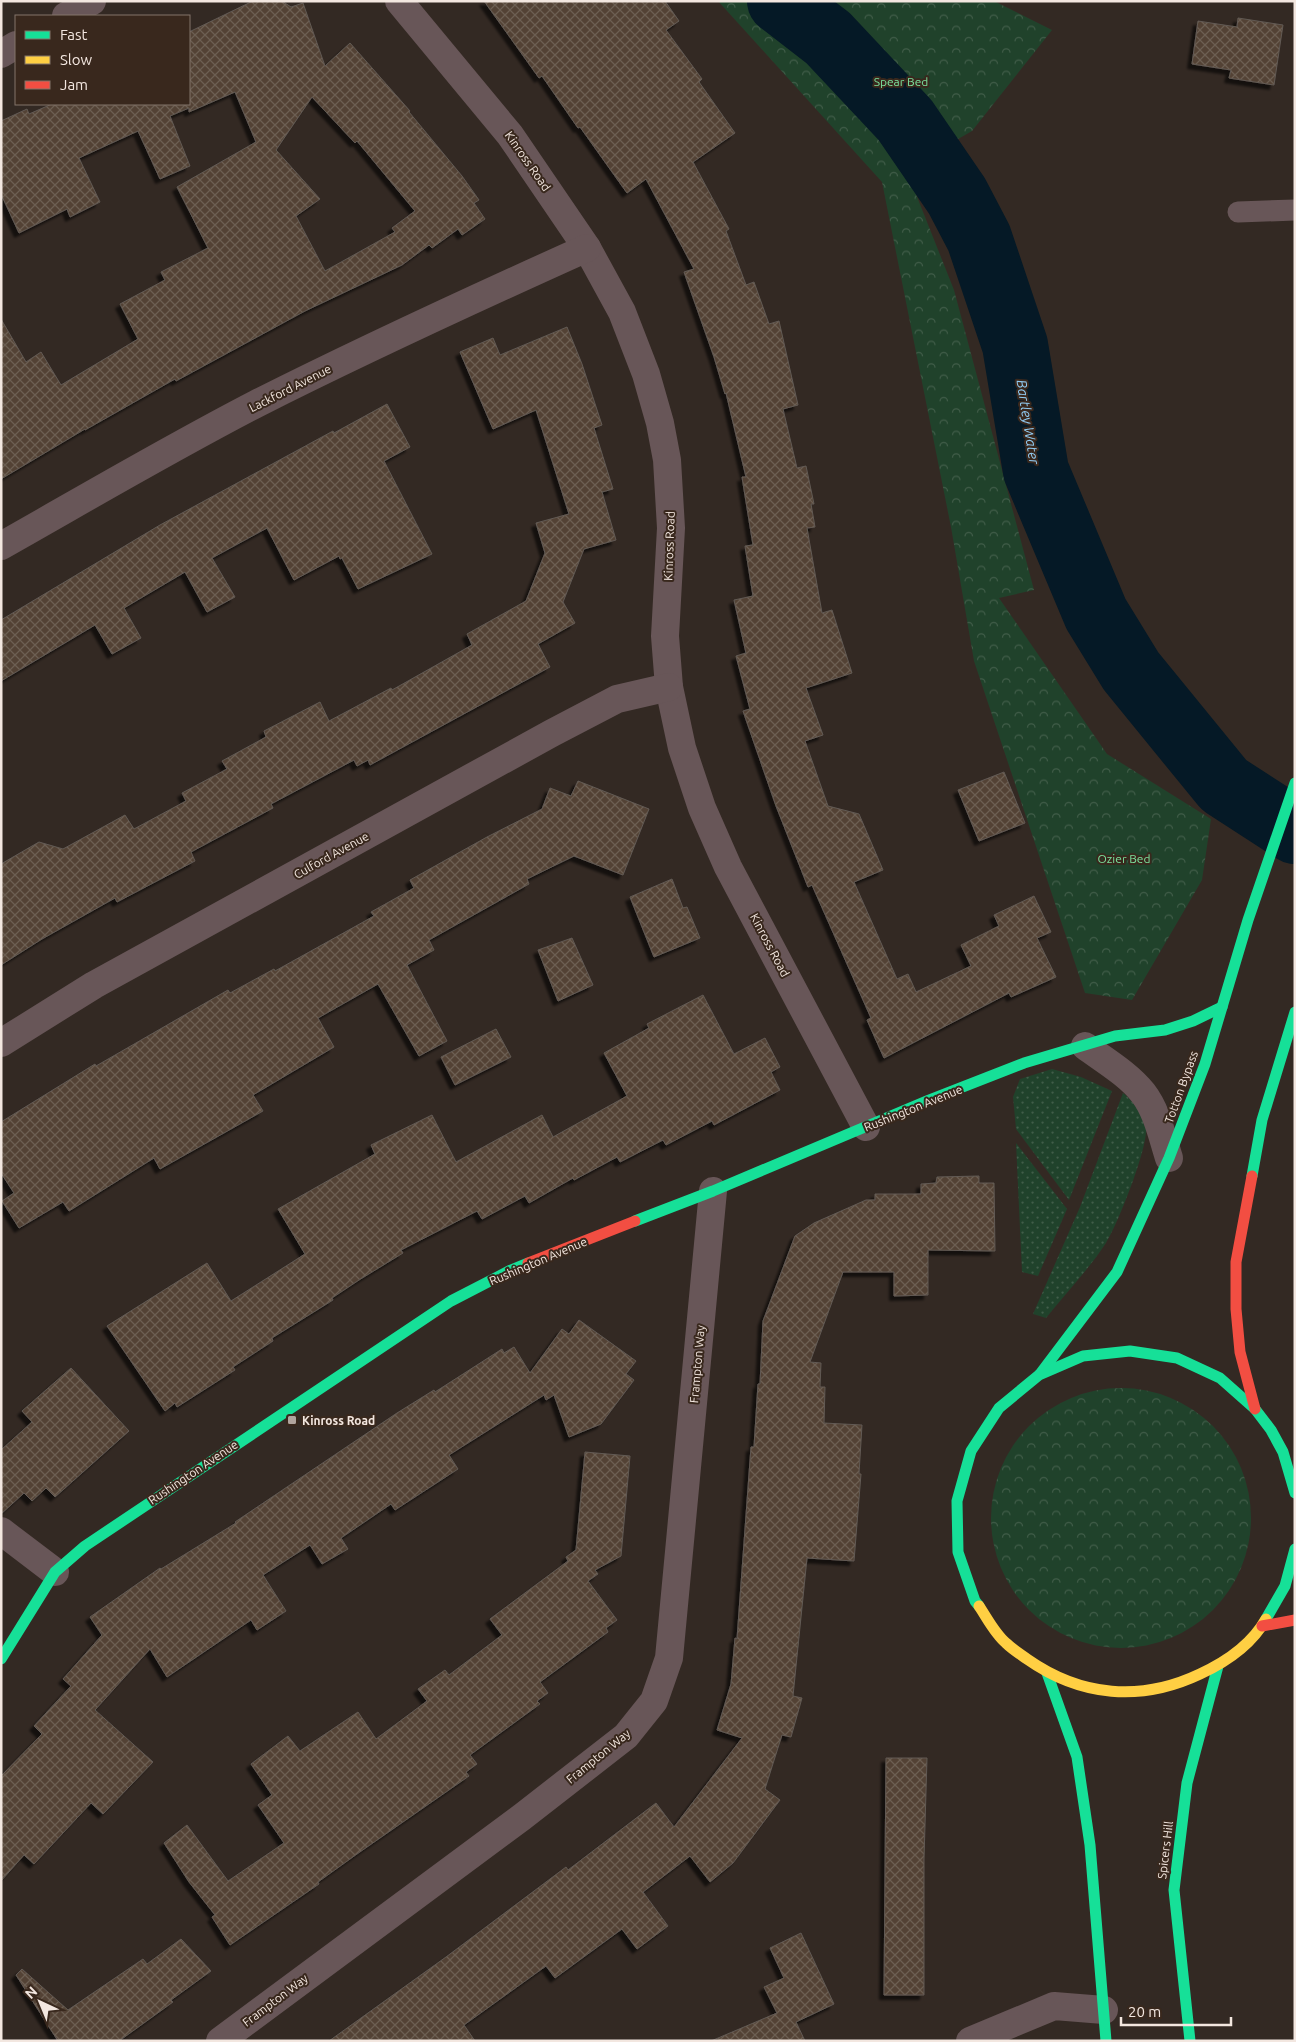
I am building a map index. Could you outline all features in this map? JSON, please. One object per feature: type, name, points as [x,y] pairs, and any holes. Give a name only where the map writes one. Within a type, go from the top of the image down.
[{"type":"main road","name":"Totton Bypass","points":[[1039,1375],[1117,1272],[1169,1158],[1205,1064],[1259,888],[1295,783]]},
{"type":"main road","name":"Rushington Avenue","points":[[1,1659],[55,1572],[85,1546],[451,1301],[511,1270],[713,1191],[1024,1063],[1115,1036],[1165,1030],[1193,1021],[1222,1007]]},
{"type":"main road","points":[[1255,1409],[1240,1352],[1236,1309],[1236,1262],[1262,1120],[1295,1012]]},
{"type":"main road","points":[[1295,1493],[1283,1452],[1271,1430],[1255,1409],[1220,1378],[1177,1358],[1130,1351],[1083,1356],[1039,1375],[999,1408],[971,1451],[957,1501],[958,1552],[975,1601],[1005,1642],[1046,1673],[1088,1689],[1133,1693],[1177,1685],[1218,1666],[1242,1649],[1262,1626],[1285,1586],[1295,1549]]},
{"type":"main road","points":[[1283,1452],[1295,1464]]},
{"type":"main road","points":[[1262,1626],[1295,1620]]},
{"type":"main road","name":"Spicers Hill","points":[[1190,2041],[1174,1890],[1187,1783],[1218,1666]]},
{"type":"main road","points":[[1046,1673],[1078,1757],[1090,1844],[1106,2041]]},
{"type":"street","points":[[68,15],[92,1]]},
{"type":"street","name":"Kinross Road","points":[[399,1],[510,135],[587,248],[622,312],[646,374],[660,423],[667,460],[671,528],[665,636],[669,687],[682,748],[702,808],[724,858],[866,1127]]},
{"type":"street","points":[[1,54],[15,46]]},
{"type":"street","name":"Lackford Avenue","points":[[1,546],[109,484],[256,404],[424,321],[587,248]]},
{"type":"street","name":"Culford Avenue","points":[[1,1043],[94,985],[560,729],[617,699],[669,687]]},
{"type":"street","points":[[1085,1046],[1122,1074],[1143,1093],[1156,1118],[1169,1158]]},
{"type":"street","name":"Frampton Way","points":[[220,2041],[522,1817],[626,1736],[654,1701],[669,1658],[713,1191]]},
{"type":"street","points":[[1,1531],[55,1572]]},
{"type":"street","points":[[970,2041],[1054,2006],[1104,2010]]},
{"type":"lane","points":[[1238,212],[1295,210]]},
{"type":"green space","name":"Ozier Bed","points":[[718,1],[994,1],[1052,30],[972,131],[906,169],[954,290],[1034,590],[999,598],[1107,754],[1211,819],[1202,880],[1132,1000],[1085,993],[974,661],[951,527],[882,182]]},
{"type":"green space","points":[[1052,1069],[1081,1077],[1112,1091],[1069,1200],[1016,1129],[1013,1097],[1020,1079]]},
{"type":"green space","points":[[1123,1093],[1139,1110],[1146,1126],[1145,1141],[1137,1171],[1124,1205],[1106,1243],[1077,1281],[1046,1318],[1033,1314],[1080,1207]]},
{"type":"green space","points":[[1016,1143],[1067,1209],[1038,1276],[1022,1272]]},
{"type":"green space","points":[[1108,1388],[1134,1388],[1159,1393],[1182,1403],[1204,1417],[1222,1435],[1236,1457],[1246,1480],[1251,1505],[1251,1531],[1246,1556],[1236,1579],[1222,1601],[1204,1619],[1182,1633],[1159,1643],[1134,1648],[1108,1648],[1083,1643],[1060,1633],[1038,1619],[1020,1601],[1006,1579],[996,1556],[991,1531],[991,1505],[996,1480],[1006,1457],[1020,1435],[1038,1417],[1060,1403],[1083,1393]]},
{"type":"building","points":[[253,1],[282,1],[291,7],[303,3],[325,66],[350,43],[410,111],[462,176],[479,200],[474,203],[485,219],[462,235],[458,229],[432,248],[429,245],[402,265],[305,311],[176,381],[175,379],[1,479],[1,319],[26,362],[41,352],[61,385],[138,339],[120,304],[165,280],[161,272],[208,248],[177,187],[256,142],[235,92],[189,112],[189,108],[170,116],[190,166],[160,179],[138,131],[79,158],[100,202],[70,217],[67,209],[19,233],[1,194],[1,121],[27,109],[29,114],[50,105],[190,105],[190,32]],"holes":[[[312,97],[355,143],[357,141],[415,211],[392,228],[395,232],[325,271],[296,216],[320,199],[276,150]]]},
{"type":"building","points":[[484,1],[665,1],[679,21],[666,30],[702,79],[699,82],[735,133],[693,162],[729,229],[726,231],[746,285],[754,282],[769,324],[779,321],[798,405],[783,409],[797,468],[806,466],[814,504],[811,504],[815,527],[807,528],[822,613],[832,610],[852,673],[806,688],[823,735],[805,741],[828,806],[859,814],[883,870],[854,882],[897,979],[908,974],[916,992],[971,966],[961,945],[999,926],[994,915],[1034,896],[1051,932],[1037,938],[1056,977],[1011,997],[1009,993],[884,1058],[867,1020],[871,1018],[812,885],[808,887],[776,806],[743,711],[750,709],[736,656],[746,653],[734,600],[753,596],[745,546],[753,545],[742,477],[746,477],[726,393],[684,272],[694,269],[646,179],[627,193],[542,76],[539,78]]},
{"type":"building","points":[[1238,18],[1283,25],[1274,85],[1229,78],[1231,70],[1192,64],[1198,21],[1237,27]]},
{"type":"building","points":[[567,327],[582,364],[602,425],[594,428],[613,489],[602,492],[616,540],[584,549],[563,602],[575,623],[538,644],[550,667],[370,765],[368,760],[357,766],[354,760],[271,804],[273,808],[191,852],[195,861],[117,902],[115,898],[42,939],[1,965],[1,864],[39,842],[63,849],[125,815],[134,829],[186,801],[182,793],[227,769],[222,761],[266,737],[264,731],[320,702],[329,721],[391,688],[392,690],[472,645],[467,634],[526,601],[545,553],[536,523],[569,514],[536,410],[493,429],[460,352],[493,338],[500,355]]},
{"type":"building","points":[[387,404],[410,447],[384,461],[432,554],[358,589],[342,558],[340,559],[339,556],[294,580],[267,528],[212,558],[235,597],[207,612],[185,572],[124,608],[141,638],[112,654],[95,625],[1,681],[1,620],[160,525],[333,431],[334,433]]},
{"type":"building","points":[[1004,772],[1025,823],[979,841],[958,790]]},
{"type":"building","points":[[578,781],[649,809],[623,875],[574,856],[527,879],[529,884],[429,940],[434,950],[407,965],[447,1041],[419,1056],[378,984],[318,1018],[334,1047],[253,1095],[263,1111],[160,1169],[154,1158],[69,1211],[63,1202],[19,1228],[2,1201],[14,1193],[1,1173],[1,1122],[95,1064],[96,1066],[228,990],[230,993],[274,969],[275,971],[374,916],[371,912],[414,888],[410,880],[542,809],[550,788],[571,796]]},
{"type":"building","points":[[672,879],[683,908],[687,907],[700,938],[654,957],[630,897]]},
{"type":"building","points":[[572,938],[593,985],[558,1001],[538,950]]},
{"type":"building","points":[[703,995],[734,1054],[765,1038],[780,1067],[771,1072],[780,1090],[714,1125],[712,1121],[666,1145],[663,1140],[620,1162],[617,1157],[574,1180],[573,1178],[529,1203],[525,1196],[482,1219],[477,1211],[401,1250],[403,1253],[272,1338],[273,1341],[233,1367],[235,1370],[177,1407],[175,1403],[165,1411],[107,1326],[207,1263],[231,1301],[305,1254],[278,1209],[375,1154],[371,1145],[432,1115],[456,1162],[542,1115],[553,1137],[627,1096],[604,1053],[649,1028],[647,1024]]},
{"type":"building","points":[[496,1029],[511,1057],[455,1085],[441,1057]]},
{"type":"building","points":[[979,1176],[979,1183],[994,1183],[995,1251],[928,1250],[928,1295],[894,1296],[894,1272],[843,1272],[810,1362],[821,1363],[820,1387],[825,1387],[824,1423],[862,1425],[859,1474],[861,1474],[854,1561],[807,1558],[793,1696],[802,1698],[791,1737],[782,1735],[765,1789],[780,1800],[733,1863],[710,1882],[690,1856],[643,1892],[668,1926],[637,1949],[622,1929],[555,1978],[546,1966],[464,2025],[475,2041],[329,2041],[446,1957],[566,1867],[568,1870],[656,1803],[674,1827],[742,1738],[717,1730],[731,1684],[735,1638],[737,1639],[751,1447],[754,1447],[758,1384],[760,1384],[763,1321],[795,1236],[814,1223],[866,1200],[875,1200],[875,1194],[921,1194],[921,1184],[936,1183],[937,1177]]},
{"type":"building","points":[[579,1320],[636,1361],[626,1374],[634,1380],[601,1424],[569,1437],[554,1395],[546,1400],[544,1395],[449,1455],[458,1469],[395,1510],[391,1504],[341,1538],[348,1549],[322,1564],[310,1545],[263,1575],[286,1611],[257,1630],[251,1620],[167,1677],[150,1649],[95,1710],[153,1762],[103,1814],[91,1803],[34,1864],[24,1855],[1,1881],[1,1776],[42,1734],[34,1726],[71,1686],[63,1679],[102,1635],[90,1617],[160,1568],[236,1523],[397,1413],[434,1390],[435,1392],[502,1349],[504,1353],[514,1347],[530,1373],[562,1329],[569,1334]]},
{"type":"building","points":[[71,1368],[129,1431],[55,1497],[46,1488],[32,1501],[24,1493],[1,1514],[1,1450],[32,1422],[22,1411]]},
{"type":"building","points":[[585,1452],[630,1456],[621,1556],[595,1570],[598,1574],[588,1581],[617,1620],[606,1628],[608,1632],[540,1682],[548,1693],[537,1701],[540,1704],[470,1755],[477,1764],[466,1772],[469,1776],[318,1882],[319,1884],[230,1945],[212,1917],[215,1915],[189,1882],[164,1843],[187,1825],[228,1881],[284,1843],[258,1805],[272,1795],[251,1764],[288,1736],[300,1751],[358,1712],[376,1739],[427,1701],[418,1689],[445,1670],[449,1675],[502,1635],[490,1619],[568,1561],[566,1557],[576,1550]]},
{"type":"building","points":[[886,1758],[927,1758],[924,1859],[924,1995],[884,1995]]},
{"type":"building","points":[[801,1933],[834,2004],[796,2022],[805,2041],[711,2041],[777,2013],[764,1987],[784,1978],[770,1948]]},
{"type":"building","points":[[181,1939],[211,1971],[171,2000],[173,2002],[119,2041],[58,2041],[16,1975],[22,1969],[68,2010],[143,1959],[147,1964]]},
{"type":"waterway","name":"Bartley Water","points":[[780,1],[828,38],[905,120],[957,196],[979,238],[1015,345],[1036,471],[1096,614],[1131,671],[1224,785],[1295,831]]},
{"type":"traffic: fast","points":[[1040,1374],[1117,1272],[1169,1158],[1205,1064],[1248,920],[1295,783]]},
{"type":"traffic: fast","points":[[635,1221],[713,1191],[929,1100],[1024,1063],[1115,1036],[1165,1030],[1193,1021],[1222,1007]]},
{"type":"traffic: fast","points":[[1252,1176],[1262,1120],[1295,1012]]},
{"type":"traffic: fast","points":[[1,1659],[55,1572],[85,1546],[451,1301],[528,1263]]},
{"type":"traffic: fast","points":[[979,1606],[975,1601],[958,1552],[957,1501],[971,1451],[999,1408],[1039,1375],[1083,1356],[1130,1351],[1177,1358],[1220,1378],[1255,1409],[1271,1430],[1283,1452],[1295,1493]]},
{"type":"traffic: fast","points":[[1266,1619],[1285,1586],[1295,1549]]},
{"type":"traffic: fast","points":[[1190,2041],[1174,1890],[1187,1783],[1218,1666]]},
{"type":"traffic: fast","points":[[1047,1673],[1077,1757],[1090,1845],[1106,2041]]},
{"type":"traffic: slow","points":[[979,1606],[1002,1639],[1027,1659],[1048,1672],[1090,1688],[1134,1692],[1178,1683],[1219,1664],[1246,1644],[1266,1619]]},
{"type":"traffic: jam","points":[[1252,1176],[1236,1262],[1236,1309],[1240,1352],[1255,1409]]},
{"type":"traffic: jam","points":[[528,1263],[635,1221]]},
{"type":"traffic: jam","points":[[1262,1626],[1295,1620]]},
{"type":"place","name":"Kinross Road","points":[[292,1420]]},
{"type":"park label","name":"Spear Bed","points":[[901,81]]}]
